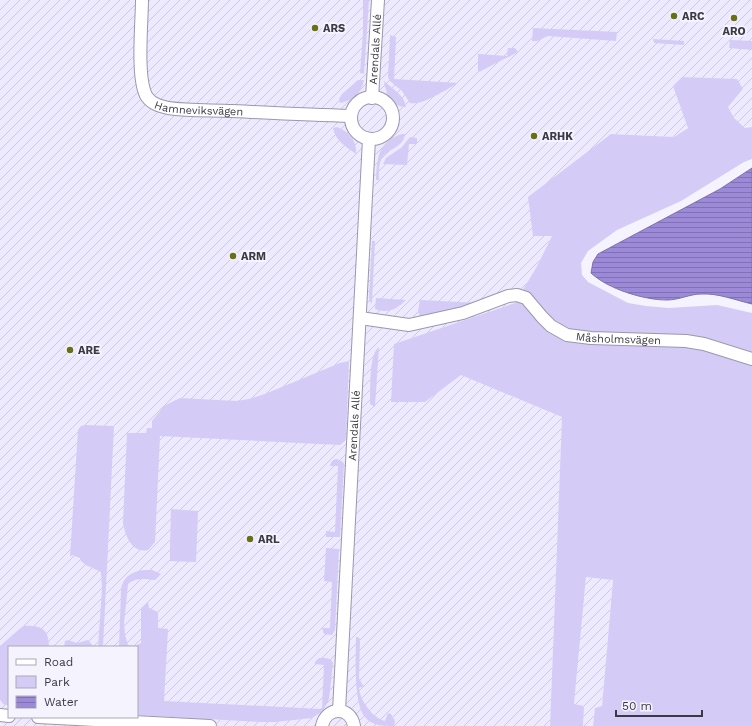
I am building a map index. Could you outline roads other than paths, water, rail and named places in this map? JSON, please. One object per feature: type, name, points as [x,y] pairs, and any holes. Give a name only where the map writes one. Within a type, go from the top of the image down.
[{"type":"street","name":"Hamneviksvägen","points":[[142,0],[140,54],[143,86],[146,96],[156,105],[168,108],[197,110],[351,116]]},
{"type":"street","name":"Arendals Allé","points":[[372,98],[378,0]]},
{"type":"street","name":"Arendals Allé","points":[[339,711],[369,139],[378,138],[385,134],[390,128],[393,119],[392,112],[387,104],[379,99],[372,98],[365,99],[358,103],[352,111],[351,116]]},
{"type":"street","points":[[351,116],[352,123],[356,131],[363,137],[369,139]]},
{"type":"street","name":"Måsholmsvägen","points":[[360,318],[409,325],[463,313],[508,296],[517,295],[526,298],[551,326],[567,335],[591,338],[686,341],[704,344],[752,359]]},
{"type":"street","points":[[322,726],[323,721],[328,715],[339,711],[348,715],[353,721],[354,726]]},
{"type":"street","points":[[57,718],[210,726]]},
{"type":"water","points":[[752,168],[752,304],[707,294],[697,294],[671,300],[637,296],[616,289],[598,279],[591,273],[593,262],[598,254],[720,189]]},
{"type":"place","name":"ARC","points":[[674,16]]},
{"type":"place","name":"ARO","points":[[734,18]]},
{"type":"place","name":"ARS","points":[[315,28]]},
{"type":"place","name":"ARHK","points":[[534,136]]},
{"type":"place","name":"ARM","points":[[233,256]]},
{"type":"place","name":"ARE","points":[[70,350]]},
{"type":"place","name":"ARL","points":[[250,539]]}]
